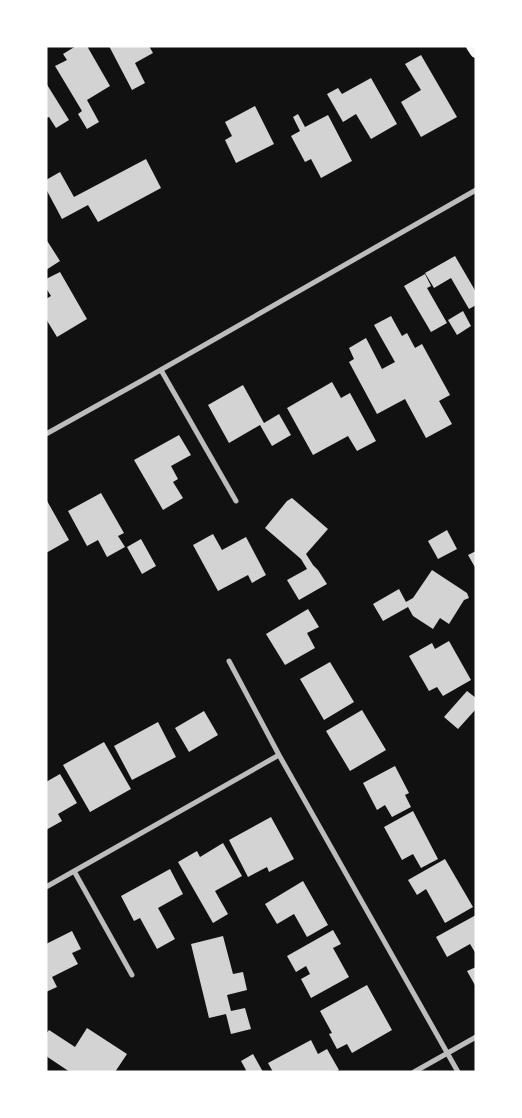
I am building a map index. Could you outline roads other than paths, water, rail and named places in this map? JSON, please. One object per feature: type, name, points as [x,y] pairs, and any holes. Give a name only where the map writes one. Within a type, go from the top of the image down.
[{"type":"main road","points":[[472,46],[476,52]]},
{"type":"street","points":[[46,434],[476,190]]},
{"type":"street","points":[[161,370],[236,502]]},
{"type":"street","points":[[229,661],[279,755],[458,1072]]},
{"type":"street","points":[[46,887],[279,755]]},
{"type":"street","points":[[74,871],[132,975]]},
{"type":"street","points":[[414,1072],[476,1037]]}]
